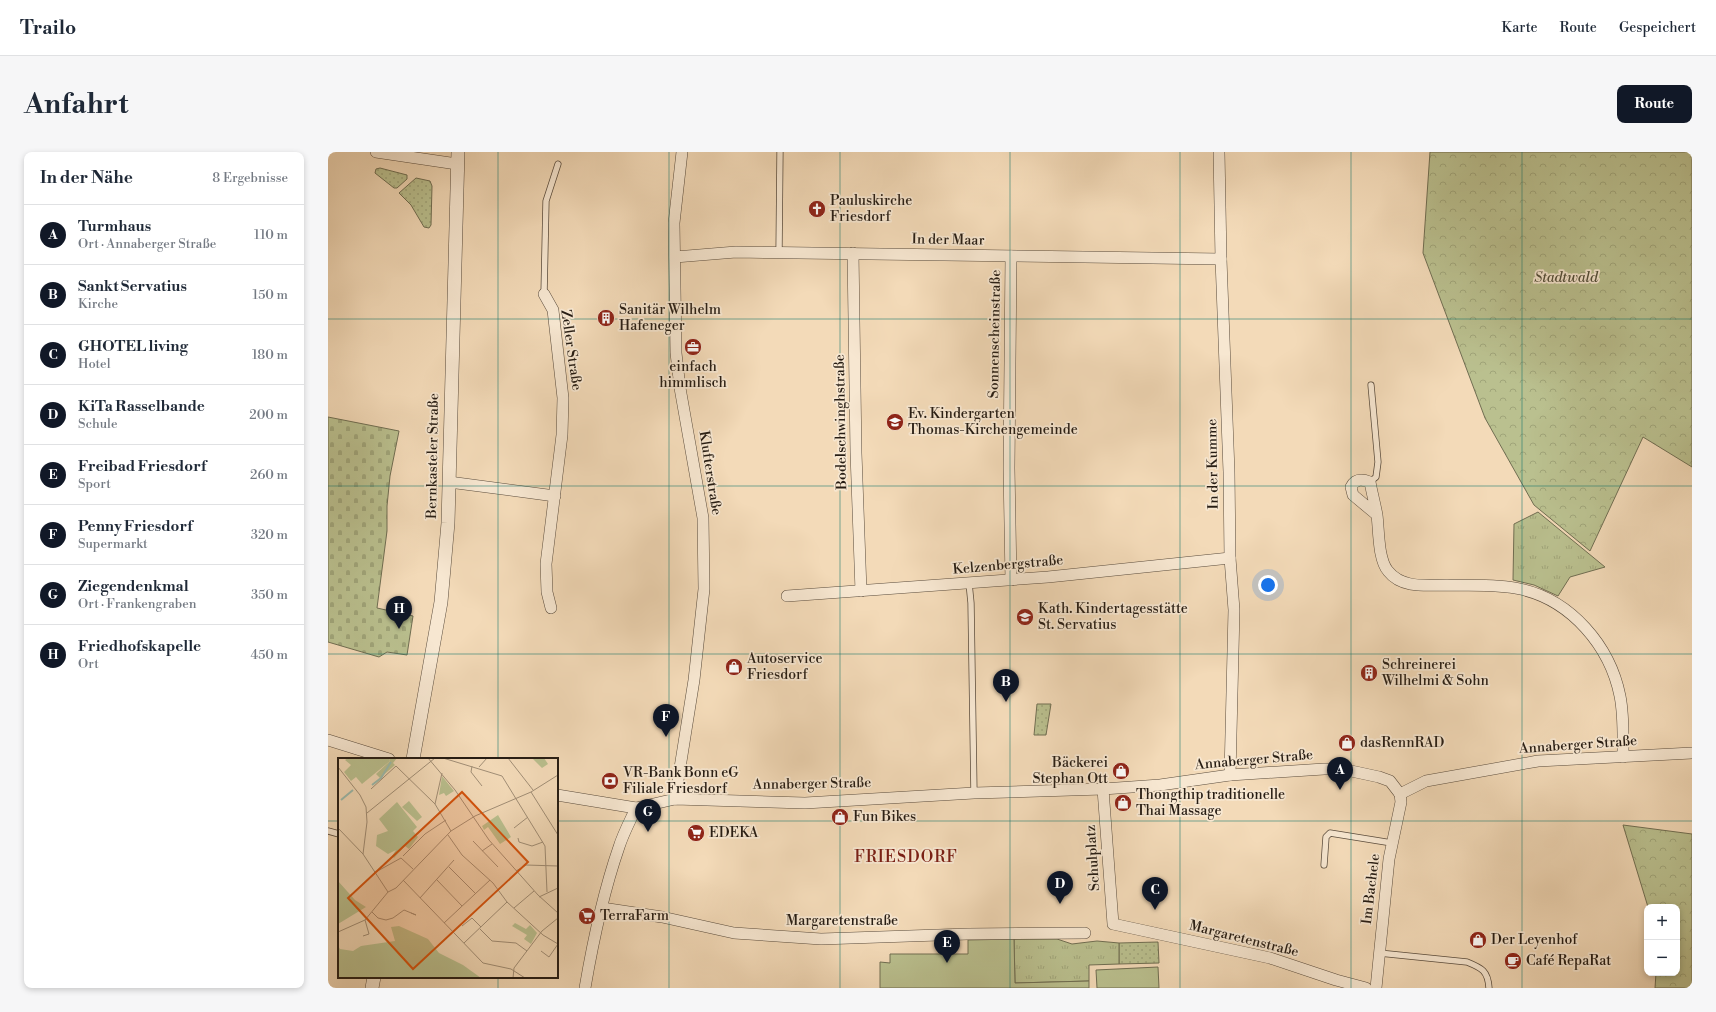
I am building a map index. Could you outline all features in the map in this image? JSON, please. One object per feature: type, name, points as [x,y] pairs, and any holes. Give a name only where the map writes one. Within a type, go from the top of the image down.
[{"type":"street","points":[[376,152],[458,158]]},
{"type":"street","name":"Klufterstraße","points":[[675,799],[695,669],[704,589],[704,518],[680,388],[677,360],[674,223],[682,152]]},
{"type":"street","name":"In der Kumme","points":[[1219,152],[1221,259],[1229,472],[1230,558],[1234,610],[1230,775]]},
{"type":"street","name":"Bernkasteler Straße","points":[[413,758],[441,602],[448,523],[458,158]]},
{"type":"street","name":"In der Maar","points":[[675,257],[736,252],[779,252],[1221,259]]},
{"type":"street","name":"Bodelschwinghstraße","points":[[854,253],[856,453],[861,591]]},
{"type":"street","name":"Sonnenscheinstraße","points":[[1010,256],[1008,468],[1011,580]]},
{"type":"street","name":"Zeller Straße","points":[[544,294],[553,310],[563,398],[562,435],[546,564],[547,592],[551,608]]},
{"type":"street","points":[[1377,515],[1353,494],[1353,484],[1357,480],[1361,479],[1370,482],[1377,515],[1383,563],[1391,575],[1402,582],[1421,586],[1501,587],[1521,590],[1535,594],[1555,604],[1571,614],[1583,625],[1604,652],[1617,682],[1622,710],[1623,757]]},
{"type":"street","points":[[449,482],[555,496]]},
{"type":"street","name":"Kelzenbergstraße","points":[[787,596],[969,584],[1230,558]]},
{"type":"street","points":[[328,740],[386,758]]},
{"type":"street","name":"Annaberger Straße","points":[[558,795],[636,808],[675,799],[805,803],[974,793],[1103,789],[1160,785],[1230,775],[1342,769],[1390,782],[1400,794],[1426,781],[1515,764],[1538,761],[1692,753]]},
{"type":"street","name":"Schulplatz","points":[[1103,789],[1113,924]]},
{"type":"street","name":"Im Bachele","points":[[1376,988],[1392,843],[1401,802],[1400,794]]},
{"type":"street","points":[[585,988],[602,908],[617,851],[636,808]]},
{"type":"street","name":"Margaretenstraße","points":[[602,908],[662,917],[734,932],[821,939],[968,934],[1085,933]]},
{"type":"street","name":"Margaretenstraße","points":[[1113,924],[1270,958],[1336,980],[1366,988]]},
{"type":"street","points":[[372,988],[374,978]]},
{"type":"lane","points":[[779,252],[780,152]]},
{"type":"lane","name":"Zeller Straße","points":[[544,294],[546,201],[558,164]]},
{"type":"lane","points":[[1370,482],[1376,477],[1378,462],[1371,385]]},
{"type":"lane","points":[[969,584],[974,793]]},
{"type":"lane","points":[[328,831],[338,834]]},
{"type":"lane","points":[[1324,865],[1326,837],[1330,833],[1392,843]]},
{"type":"lane","points":[[1380,954],[1466,962],[1480,967],[1488,977],[1489,988]]},
{"type":"green space","name":"Stadtwald","points":[[1430,152],[1692,152],[1692,467],[1643,437],[1590,551],[1534,505],[1485,418],[1423,253]]},
{"type":"green space","points":[[380,168],[407,175],[407,179],[397,188],[394,188],[375,173],[376,169]]},
{"type":"green space","points":[[416,178],[430,181],[432,186],[431,225],[429,228],[424,227],[411,205],[399,193]]},
{"type":"green space","points":[[328,417],[399,431],[390,476],[387,506],[387,531],[377,608],[413,616],[407,655],[387,652],[379,657],[328,642]]},
{"type":"green space","points":[[1538,512],[1605,567],[1570,577],[1558,596],[1534,585],[1513,580],[1514,524]]},
{"type":"green space","points":[[1037,704],[1051,704],[1046,735],[1034,735]]},
{"type":"green space","points":[[1623,825],[1692,834],[1692,988],[1655,988],[1656,976],[1680,976],[1680,904],[1647,904]]},
{"type":"green space","points":[[1014,939],[1057,939],[1072,944],[1097,941],[1119,943],[1119,964],[1089,965],[1089,981],[1015,983]]},
{"type":"green space","points":[[1014,939],[1015,983],[1089,981],[1089,988],[880,988],[880,962],[890,963],[890,954],[968,954],[968,940]]},
{"type":"green space","points":[[1158,942],[1159,963],[1119,964],[1119,943]]},
{"type":"green space","points":[[1158,967],[1159,988],[1097,988],[1096,970]]},
{"type":"place","name":"Pauluskirche Friesdorf","points":[[817,209]]},
{"type":"place","name":"Sanitär Wilhelm Hafeneger","points":[[606,318]]},
{"type":"place","name":"einfach himmlisch","points":[[693,347]]},
{"type":"place","name":"Ev. Kindergarten Thomas-Kirchengemeinde","points":[[895,422]]},
{"type":"place","name":"Kath. Kindertagesstätte St. Servatius","points":[[1025,617]]},
{"type":"place","name":"Friedhofskapelle","points":[[399,629]]},
{"type":"place","name":"Autoservice Friesdorf","points":[[734,667]]},
{"type":"place","name":"Schreinerei Wilhelmi & Sohn","points":[[1369,673]]},
{"type":"place","name":"Sankt Servatius","points":[[1006,702]]},
{"type":"place","name":"Penny Friesdorf","points":[[666,737]]},
{"type":"place","name":"dasRennRAD","points":[[1347,743]]},
{"type":"place","name":"Bäckerei Stephan Ott","points":[[1121,771]]},
{"type":"place","name":"VR-Bank Bonn eG Filiale Friesdorf","points":[[610,781]]},
{"type":"place","name":"Turmhaus","points":[[1340,790]]},
{"type":"place","name":"Thongthip traditionelle Thai Massage","points":[[1123,803]]},
{"type":"place","name":"Fun Bikes","points":[[840,817]]},
{"type":"place","name":"Ziegendenkmal","points":[[648,832]]},
{"type":"place","name":"EDEKA","points":[[696,833]]},
{"type":"place","name":"KiTa Rasselbande","points":[[1060,904]]},
{"type":"place","name":"GHOTEL living","points":[[1155,910]]},
{"type":"place","name":"TerraFarm","points":[[587,916]]},
{"type":"place","name":"Der Leyenhof","points":[[1478,940]]},
{"type":"place","name":"Café RepaRat","points":[[1513,961]]},
{"type":"place","name":"Freibad Friesdorf","points":[[947,963]]},
{"type":"district","name":"FRIESDORF","points":[[906,857]]}]
